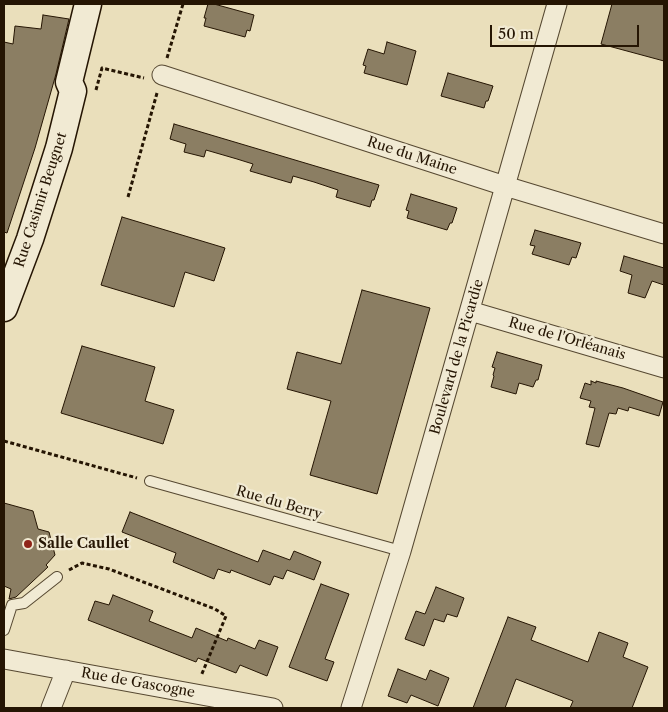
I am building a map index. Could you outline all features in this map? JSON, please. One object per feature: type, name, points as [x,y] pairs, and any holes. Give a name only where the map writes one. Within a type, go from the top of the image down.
[{"type":"main road","name":"Rue Casimir Beugnet","points":[[84,92],[69,82],[88,4]]},
{"type":"main road","name":"Rue Casimir Beugnet","points":[[84,92],[80,87],[105,4]]},
{"type":"main road","name":"Rue Casimir Beugnet","points":[[4,308],[30,240],[58,148],[84,92]]},
{"type":"street","name":"Boulevard de la Picardie","points":[[352,708],[401,552],[557,4]]},
{"type":"street","name":"Rue du Maine","points":[[162,75],[505,186],[664,234]]},
{"type":"street","name":"Rue de l'Orléanais","points":[[470,311],[664,368]]},
{"type":"street","name":"Rue de Gascogne","points":[[4,659],[66,670],[201,699],[273,708]]},
{"type":"street","points":[[51,708],[66,670]]},
{"type":"lane","name":"Rue du Berry","points":[[150,481],[401,552]]},
{"type":"lane","points":[[4,630],[12,605],[24,603],[57,577]]},
{"type":"path","points":[[128,197],[183,4]]},
{"type":"path","points":[[84,92],[102,68],[146,79],[162,75]]},
{"type":"path","points":[[4,441],[150,481]]},
{"type":"path","points":[[57,577],[82,563],[100,567],[215,609],[226,616],[199,679],[201,699]]},
{"type":"building","points":[[208,4],[254,15],[250,31],[247,30],[245,37],[204,26]]},
{"type":"building","points":[[612,4],[664,4],[664,61],[601,44]]},
{"type":"building","points":[[43,15],[69,19],[35,148],[7,233],[4,232],[4,42],[13,44],[15,26],[41,29]]},
{"type":"building","points":[[387,42],[416,51],[407,85],[364,73],[366,66],[363,65],[368,49],[384,54]]},
{"type":"building","points":[[448,73],[493,86],[484,108],[441,96]]},
{"type":"building","points":[[174,124],[379,185],[374,200],[372,200],[370,207],[336,197],[338,190],[314,182],[293,176],[291,183],[250,171],[253,164],[237,159],[206,150],[204,157],[184,152],[186,144],[170,139]]},
{"type":"building","points":[[411,194],[457,208],[452,223],[450,223],[447,230],[407,218],[409,211],[406,210]]},
{"type":"building","points":[[122,217],[225,248],[214,281],[185,272],[174,307],[101,285]]},
{"type":"building","points":[[535,230],[581,243],[576,258],[572,257],[569,265],[532,254],[535,246],[530,245]]},
{"type":"building","points":[[624,256],[664,268],[664,285],[652,281],[645,298],[628,293],[632,275],[620,271]]},
{"type":"building","points":[[362,290],[430,308],[377,494],[310,475],[331,401],[287,389],[297,352],[341,364]]},
{"type":"building","points":[[82,346],[155,367],[145,401],[174,410],[163,444],[61,413]]},
{"type":"building","points":[[497,352],[542,365],[538,380],[536,380],[533,387],[519,383],[516,394],[491,387],[495,368],[492,367]]},
{"type":"building","points":[[591,381],[623,388],[663,402],[659,416],[629,407],[628,411],[618,408],[616,414],[609,413],[599,447],[586,444],[595,408],[589,407],[591,401],[580,398],[585,383],[591,385]]},
{"type":"building","name":"Salle Caullet","points":[[4,503],[33,511],[38,529],[49,532],[55,555],[46,565],[48,567],[16,597],[9,599],[11,589],[4,586]]},
{"type":"building","points":[[130,512],[258,562],[263,550],[290,560],[294,551],[321,562],[314,580],[287,570],[283,579],[274,576],[270,585],[231,570],[230,573],[218,569],[214,579],[173,562],[176,553],[122,532]]},
{"type":"building","points":[[321,584],[349,594],[325,659],[334,662],[327,681],[289,667]]},
{"type":"building","points":[[436,587],[464,598],[457,617],[447,614],[444,622],[434,619],[424,646],[405,639],[416,611],[425,614]]},
{"type":"building","points":[[113,595],[153,611],[149,621],[192,638],[196,628],[227,641],[228,638],[255,649],[259,640],[278,647],[267,676],[240,665],[236,673],[198,658],[196,662],[88,620],[95,601],[109,605]]},
{"type":"building","points":[[508,617],[536,627],[531,640],[588,662],[599,632],[628,643],[623,657],[648,667],[632,708],[570,708],[573,701],[516,679],[505,708],[473,708]]},
{"type":"building","points":[[398,669],[426,680],[430,670],[449,678],[438,706],[411,695],[407,703],[388,696]]},
{"type":"place","name":"Salle Caullet","points":[[28,544]]}]
